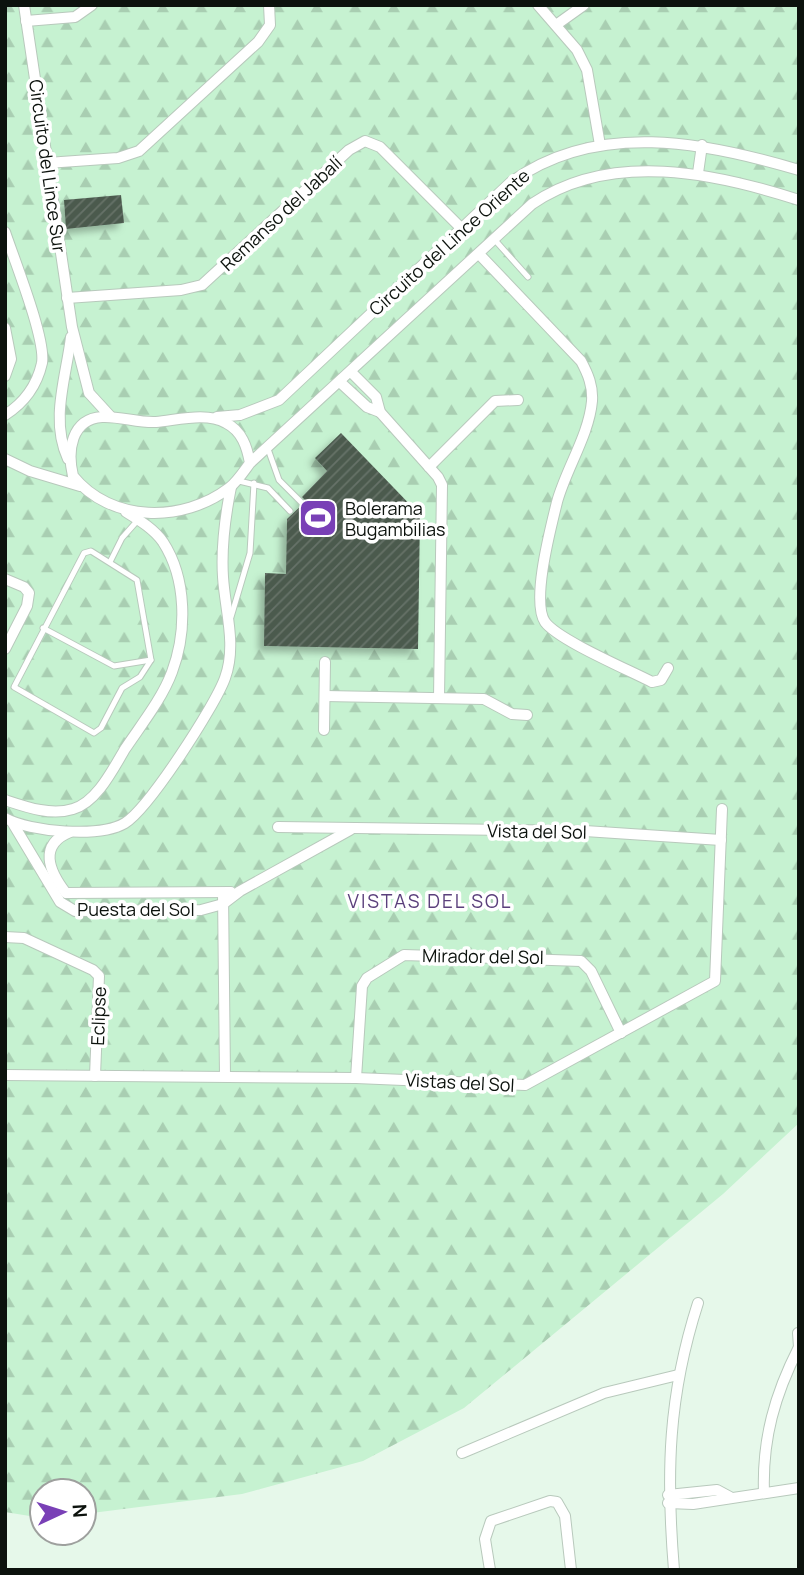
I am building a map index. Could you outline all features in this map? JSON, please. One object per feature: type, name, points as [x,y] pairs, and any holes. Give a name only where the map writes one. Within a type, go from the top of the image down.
[{"type":"street","name":"Circuito del Lince Sur","points":[[24,5],[72,327],[89,393],[111,418]]},
{"type":"street","points":[[26,21],[75,17],[92,5]]},
{"type":"street","points":[[47,163],[118,158],[139,150],[258,42],[270,25],[269,5]]},
{"type":"street","points":[[538,5],[577,50],[587,70],[600,145]]},
{"type":"street","points":[[556,25],[584,5]]},
{"type":"street","name":"Remanso del Jabalí","points":[[67,298],[181,290],[202,285],[349,150],[365,141],[380,147],[462,229]]},
{"type":"street","name":"Circuito del Lince Oriente","points":[[111,418],[152,422],[240,415],[279,400],[511,182],[533,166],[600,145],[662,142],[702,145],[799,170]]},
{"type":"street","points":[[698,173],[702,145]]},
{"type":"street","name":"Circuito del Lince Oriente","points":[[233,484],[250,463],[352,373],[532,204],[549,193],[571,185],[635,172],[698,173],[741,181],[799,200]]},
{"type":"street","points":[[5,232],[38,335],[42,361],[26,398],[5,415]]},
{"type":"street","points":[[479,254],[580,361],[590,382],[590,411],[557,501],[539,595],[542,614],[546,622],[561,634],[652,682],[661,680],[667,668]]},
{"type":"street","name":"Circuito del Lince Sur","points":[[72,327],[59,425],[62,448],[73,476],[83,487]]},
{"type":"street","points":[[5,328],[11,359],[5,376]]},
{"type":"street","points":[[352,373],[376,397],[380,412],[438,477],[443,500],[439,698]]},
{"type":"street","points":[[341,383],[367,407],[380,412]]},
{"type":"street","points":[[429,467],[495,401],[518,400]]},
{"type":"street","points":[[212,417],[238,432],[247,447],[250,463]]},
{"type":"street","points":[[70,465],[74,434],[88,421],[111,418]]},
{"type":"street","points":[[5,459],[30,471],[83,487],[138,520],[163,542],[178,576],[183,623],[180,648],[171,674],[105,780],[89,799],[74,809],[57,811],[31,809],[5,800]]},
{"type":"street","points":[[118,507],[141,513],[188,509],[233,484]]},
{"type":"street","points":[[9,820],[73,831],[116,827],[127,822],[145,803],[211,706],[225,678],[230,620],[223,580],[222,547],[233,484]]},
{"type":"street","points":[[5,579],[24,587],[29,593],[27,606],[5,649]]},
{"type":"street","points":[[324,730],[325,662]]},
{"type":"street","points":[[325,696],[484,699],[512,714],[527,715]]},
{"type":"street","name":"Vistas del Sol","points":[[5,1075],[356,1077],[525,1085],[715,981],[722,809]]},
{"type":"street","name":"Puesta del Sol","points":[[9,820],[70,910],[201,910],[223,899]]},
{"type":"street","name":"Vista del Sol","points":[[278,827],[585,831],[720,840]]},
{"type":"street","points":[[225,1076],[223,899],[352,828]]},
{"type":"street","name":"Puesta del Sol","points":[[63,898],[49,864],[48,851],[56,840],[73,831]]},
{"type":"street","points":[[92,895],[93,911]]},
{"type":"street","name":"Puesta del Sol","points":[[63,898],[92,895],[223,899]]},
{"type":"street","name":"Eclipse","points":[[5,937],[24,939],[93,970],[99,976],[95,1076]]},
{"type":"street","name":"Mirador del Sol","points":[[356,1077],[362,986],[367,978],[401,955],[582,961],[591,971],[621,1033]]},
{"type":"street","points":[[674,1570],[668,1499],[668,1449],[678,1375],[698,1303]]},
{"type":"street","points":[[764,1493],[763,1458],[769,1422],[799,1347],[798,1333]]},
{"type":"street","points":[[463,1453],[604,1394],[678,1375]]},
{"type":"street","points":[[668,1499],[693,1504],[799,1488]]},
{"type":"street","points":[[490,1570],[485,1539],[491,1521],[550,1501],[556,1502],[565,1516],[571,1570]]},
{"type":"lane","points":[[494,239],[528,277]]},
{"type":"lane","points":[[268,449],[279,480],[301,502]]},
{"type":"lane","points":[[233,484],[254,483],[277,495],[290,511]]},
{"type":"lane","points":[[230,620],[250,553],[254,483]]},
{"type":"lane","points":[[110,562],[122,538],[138,520]]},
{"type":"lane","points":[[91,551],[110,562],[138,582],[151,660],[140,677],[122,688],[99,730],[91,732],[14,687],[84,552],[91,551]]},
{"type":"lane","points":[[43,628],[114,666],[151,660]]},
{"type":"green space","points":[[5,5],[799,5],[799,1123],[723,1194],[464,1408],[363,1461],[242,1494],[98,1512],[98,1477],[28,1477],[28,1516],[5,1512]]},
{"type":"building","points":[[121,195],[124,223],[66,229],[64,200]]},
{"type":"building","points":[[341,433],[420,515],[418,649],[264,646],[265,573],[286,574],[287,519],[306,501],[302,497],[327,471],[315,458]]},
{"type":"place","name":"Bolerama Bugambilias","points":[[318,518]]},
{"type":"district","name":"VISTAS DEL SOL","points":[[430,901]]}]
